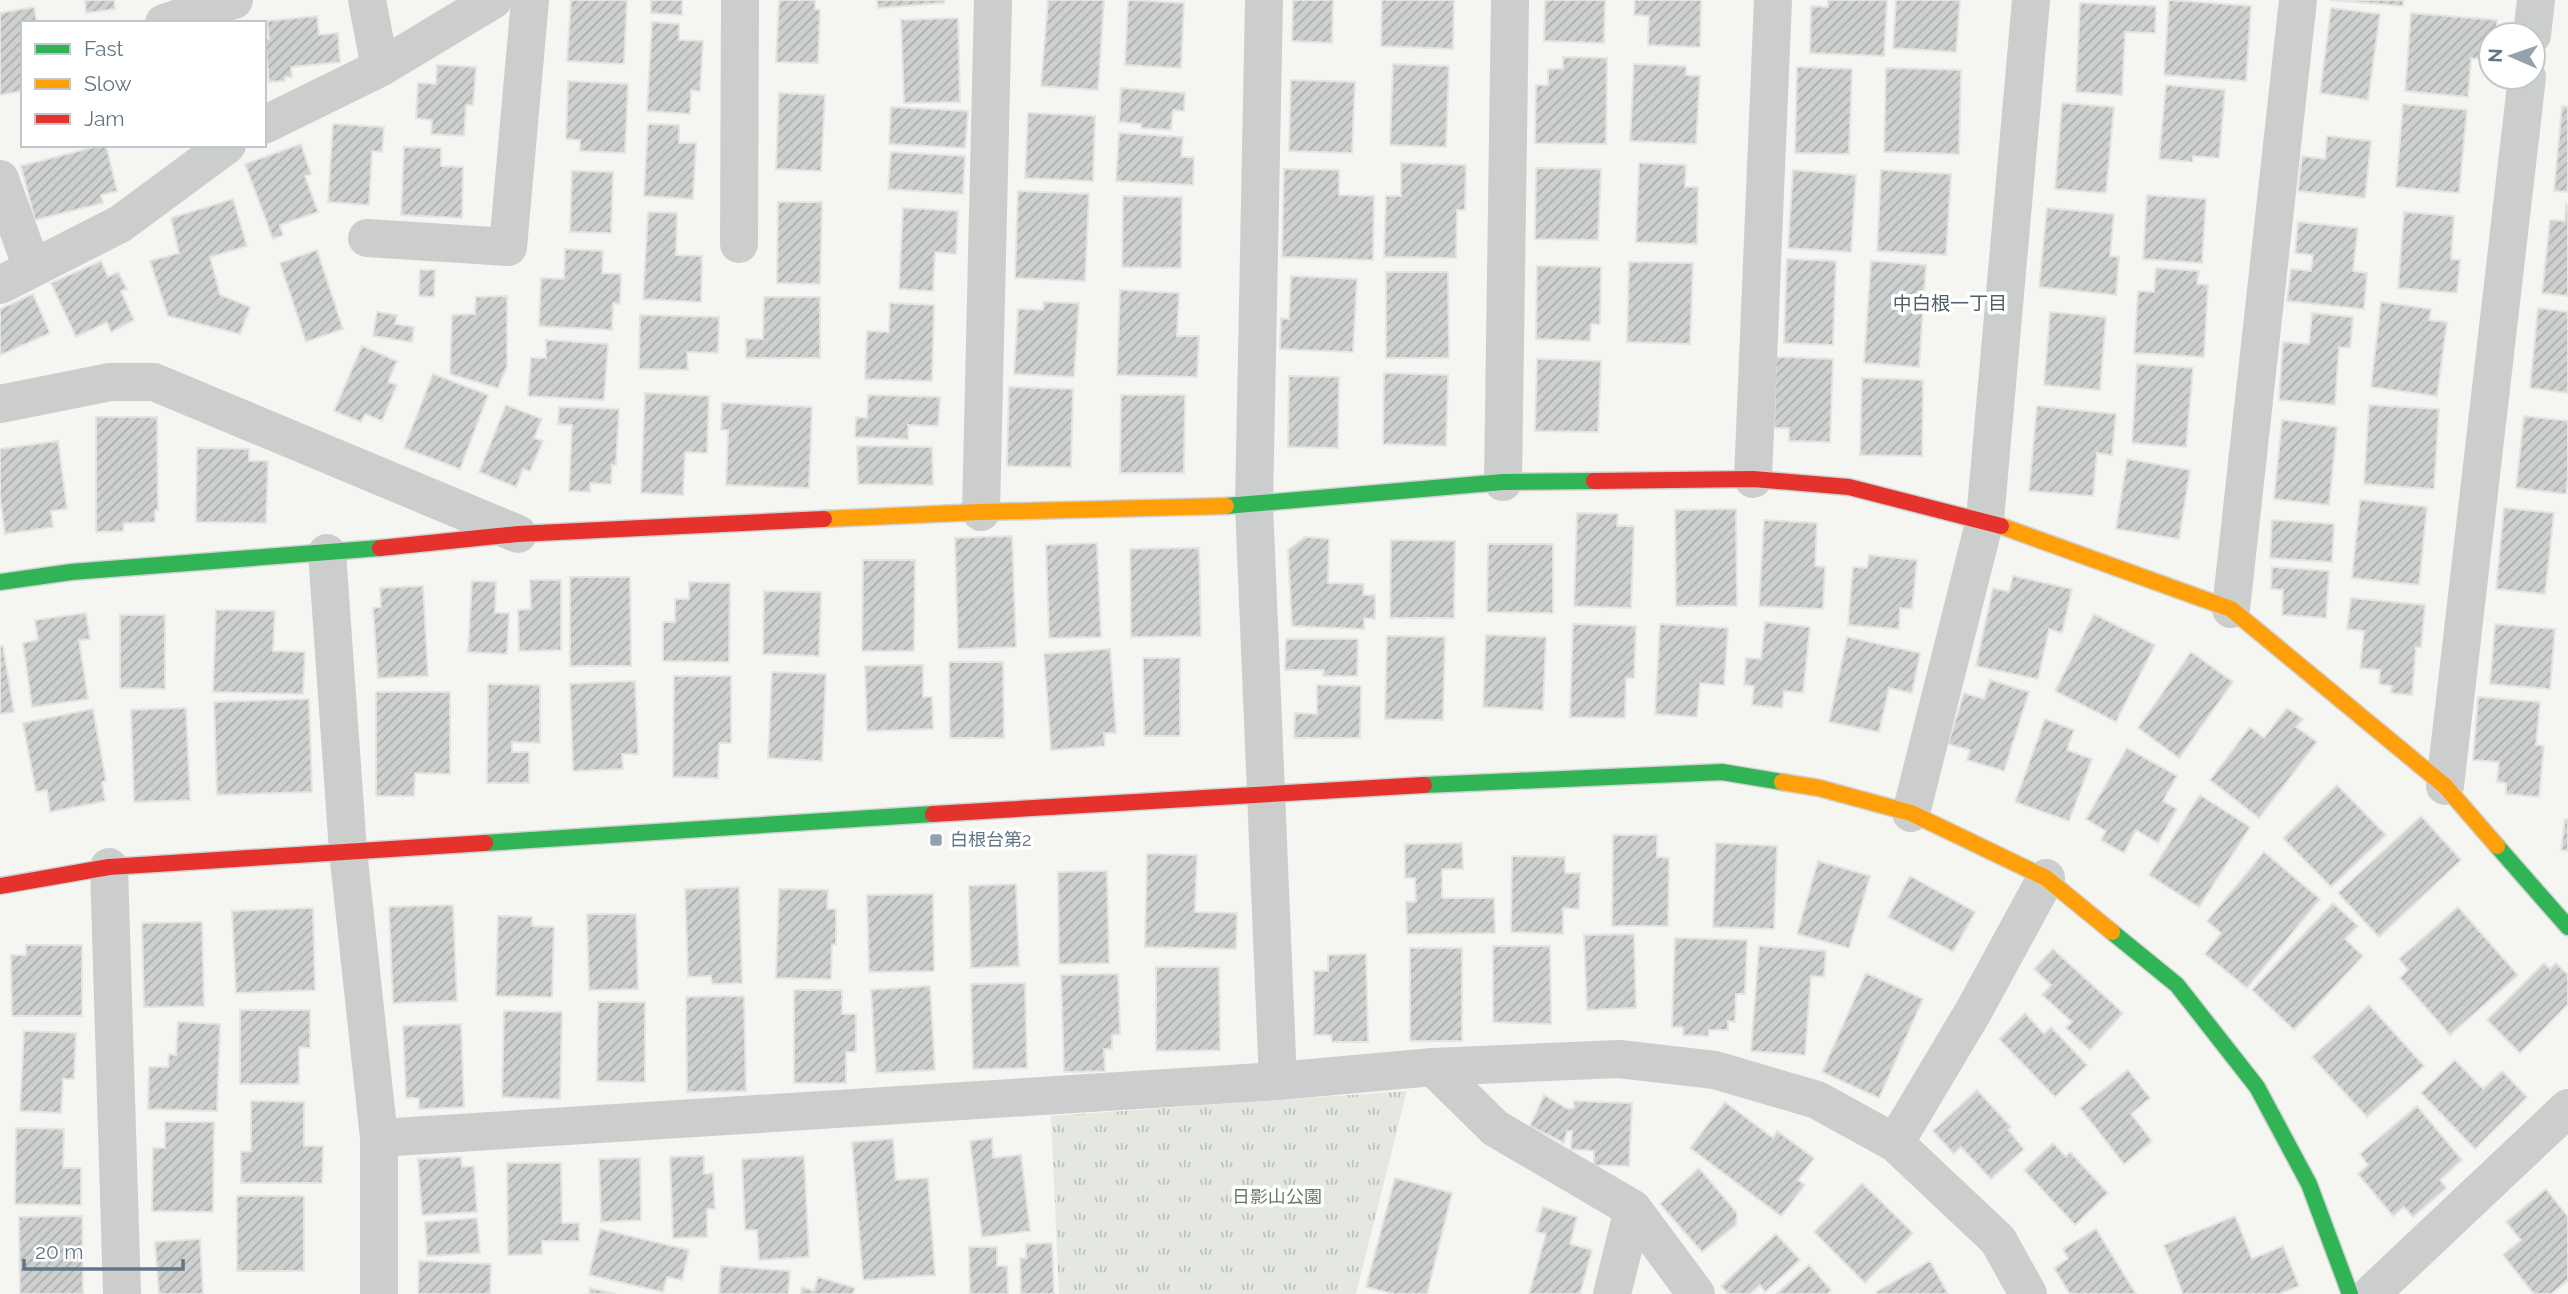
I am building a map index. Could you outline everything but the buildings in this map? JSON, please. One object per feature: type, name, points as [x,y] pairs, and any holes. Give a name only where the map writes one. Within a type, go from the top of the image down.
[{"type":"street","points":[[170,21],[234,0]]},
{"type":"street","points":[[367,0],[380,68]]},
{"type":"street","points":[[266,124],[380,68],[493,0]]},
{"type":"street","points":[[367,238],[508,247],[530,0]]},
{"type":"street","points":[[739,244],[740,0]]},
{"type":"street","points":[[981,512],[993,0]]},
{"type":"street","points":[[1264,0],[1254,505],[1278,1081]]},
{"type":"street","points":[[1503,482],[1510,0]]},
{"type":"street","points":[[1753,479],[1773,0]]},
{"type":"street","points":[[1912,813],[1985,520],[2031,0]]},
{"type":"street","points":[[2231,609],[2298,0]]},
{"type":"street","points":[[2534,21],[2536,0]]},
{"type":"street","points":[[2445,786],[2525,91]]},
{"type":"street","points":[[0,179],[16,277],[120,224],[224,147]]},
{"type":"street","points":[[0,404],[110,382],[154,382],[518,534]]},
{"type":"street","points":[[0,583],[71,572],[327,553],[518,534],[981,512],[1254,505],[1503,482],[1753,479],[1849,487],[1985,520],[2231,609],[2445,786],[2568,927]]},
{"type":"street","points":[[327,553],[348,851],[379,1138],[379,1294]]},
{"type":"street","points":[[0,886],[109,867],[1265,793],[1722,772],[1819,788],[1912,813],[2046,878],[2177,985],[2257,1087],[2309,1185],[2350,1294]]},
{"type":"street","points":[[109,867],[122,1294]]},
{"type":"street","points":[[1895,1143],[1973,1012],[2046,878]]},
{"type":"street","points":[[379,1138],[1278,1081],[1433,1067],[1619,1059],[1715,1070],[1817,1100],[1895,1143],[1998,1240],[2028,1294]]},
{"type":"street","points":[[1433,1067],[1495,1128],[1633,1209],[1696,1294]]},
{"type":"street","points":[[2371,1294],[2568,1108]]},
{"type":"street","points":[[1612,1294],[1633,1209]]},
{"type":"green space","name":"日影山公園","points":[[1407,1091],[1356,1294],[1059,1294],[1051,1116]]},
{"type":"traffic: fast","points":[[1226,506],[1503,482],[1594,481]]},
{"type":"traffic: fast","points":[[0,582],[71,572],[380,548]]},
{"type":"traffic: fast","points":[[1424,785],[1722,772],[1782,782]]},
{"type":"traffic: fast","points":[[485,843],[933,814]]},
{"type":"traffic: fast","points":[[2497,846],[2568,927]]},
{"type":"traffic: fast","points":[[2112,932],[2177,985],[2257,1087],[2309,1184],[2350,1294]]},
{"type":"traffic: slow","points":[[824,519],[1226,506]]},
{"type":"traffic: slow","points":[[2001,526],[2231,609],[2445,786],[2497,846]]},
{"type":"traffic: slow","points":[[1782,782],[1819,788],[1911,813],[2046,878],[2112,932]]},
{"type":"traffic: jam","points":[[1594,481],[1753,479],[1849,487],[2001,526]]},
{"type":"traffic: jam","points":[[380,548],[518,534],[824,519]]},
{"type":"traffic: jam","points":[[933,814],[1424,785]]},
{"type":"traffic: jam","points":[[0,886],[109,867],[485,843]]},
{"type":"place","name":"白根台第2","points":[[936,840]]},
{"type":"district","name":"中白根一丁目","points":[[1950,303]]}]
